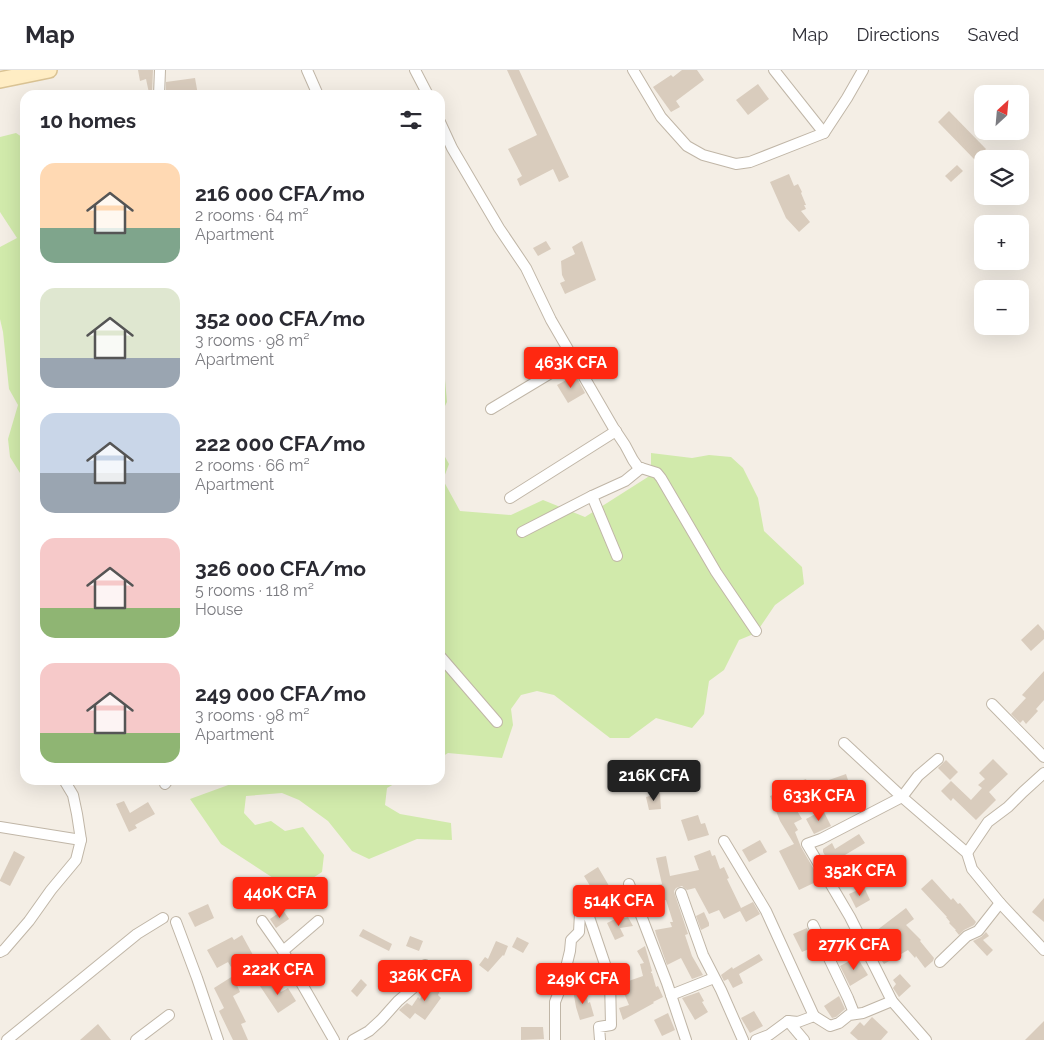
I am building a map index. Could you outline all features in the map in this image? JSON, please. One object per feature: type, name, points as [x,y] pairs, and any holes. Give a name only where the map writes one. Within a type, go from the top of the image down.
[{"type":"main road","points":[[0,80],[49,70]]},
{"type":"street","points":[[159,90],[160,70]]},
{"type":"street","points":[[307,70],[316,90]]},
{"type":"street","points":[[415,70],[425,90]]},
{"type":"street","points":[[633,70],[661,117],[687,146],[703,155],[736,164],[750,162],[824,133],[863,70]]},
{"type":"street","points":[[774,70],[824,133]]},
{"type":"street","points":[[445,133],[486,206],[526,268],[551,320],[636,464],[641,468],[656,473],[661,478],[716,572],[756,631]]},
{"type":"street","points":[[491,409],[574,359]]},
{"type":"street","points":[[510,498],[616,431]]},
{"type":"street","points":[[522,532],[624,481],[641,468]]},
{"type":"street","points":[[592,496],[617,556]]},
{"type":"street","points":[[445,662],[496,722]]},
{"type":"street","points":[[992,704],[1044,757]]},
{"type":"street","points":[[844,743],[968,853],[972,868],[1000,903],[1044,950]]},
{"type":"street","points":[[926,1040],[892,1001],[850,917],[807,844],[821,839],[902,796],[918,776],[938,759]]},
{"type":"street","points":[[968,853],[988,822],[1008,808],[1044,773]]},
{"type":"street","points":[[0,952],[29,922],[76,860],[81,840],[74,795],[67,785]]},
{"type":"street","points":[[0,827],[81,840]]},
{"type":"street","points":[[724,840],[766,911],[814,1016],[830,1026],[839,1023],[849,1015],[863,1013],[892,1001]]},
{"type":"street","points":[[629,884],[686,1040]]},
{"type":"street","points":[[681,892],[703,955],[743,1040]]},
{"type":"street","points":[[940,962],[967,936],[978,932],[1000,903]]},
{"type":"street","points":[[555,1040],[554,1002],[562,984],[571,940],[578,932],[580,913],[587,911],[610,978],[611,1026],[599,1027],[600,1040]]},
{"type":"street","points":[[7,1040],[137,934],[163,918]]},
{"type":"street","points":[[262,921],[283,951],[334,1040]]},
{"type":"street","points":[[283,951],[318,921]]},
{"type":"street","points":[[176,922],[198,978],[218,1040]]},
{"type":"street","points":[[813,925],[854,1013]]},
{"type":"street","points":[[353,1040],[381,1020],[416,985],[425,965]]},
{"type":"street","points":[[671,995],[714,978]]},
{"type":"street","points":[[136,1040],[169,1015]]},
{"type":"street","points":[[756,1040],[769,1035],[788,1021],[798,1022],[814,1016]]},
{"type":"street","points":[[788,1021],[804,1040]]},
{"type":"green space","points":[[16,133],[20,136],[20,473],[10,457],[8,439],[18,405],[9,389],[0,319],[0,247],[17,238],[0,212],[0,137]]},
{"type":"green space","points":[[445,379],[447,402],[445,406]]},
{"type":"green space","points":[[651,453],[692,458],[709,455],[731,457],[743,468],[758,498],[764,531],[802,567],[804,584],[775,605],[756,633],[739,640],[724,670],[709,681],[704,714],[692,728],[656,718],[629,738],[610,738],[554,695],[537,691],[521,695],[511,709],[513,725],[502,758],[448,753],[445,755],[445,484],[460,511],[511,515],[543,500],[585,517],[651,475]]},
{"type":"green space","points":[[445,457],[449,464],[445,475]]},
{"type":"green space","points":[[228,785],[392,785],[387,788],[385,805],[400,814],[451,823],[452,840],[417,839],[369,859],[352,851],[328,821],[299,800],[282,793],[246,796],[244,813],[255,825],[271,821],[285,831],[303,827],[324,855],[322,872],[293,891],[221,844],[190,799]]},
{"type":"building","points":[[138,70],[153,70],[152,90],[148,90],[146,79],[140,81]]},
{"type":"building","points":[[507,70],[519,70],[569,177],[559,182],[553,169],[520,186],[517,179],[522,176],[508,149],[537,135]]},
{"type":"building","points":[[682,70],[697,70],[704,80],[676,101],[680,107],[671,112],[653,87]]},
{"type":"building","points":[[195,78],[197,90],[166,90],[166,82]]},
{"type":"building","points":[[758,84],[769,99],[748,115],[736,100]]},
{"type":"building","points":[[949,111],[974,137],[974,140],[977,140],[986,149],[974,150],[974,159],[938,122]]},
{"type":"building","points":[[957,165],[963,171],[951,182],[945,176]]},
{"type":"building","points":[[789,174],[794,186],[798,184],[802,192],[806,209],[801,211],[810,222],[799,232],[786,218],[770,182]]},
{"type":"building","points":[[546,241],[551,249],[538,256],[533,248]]},
{"type":"building","points":[[582,241],[596,280],[565,294],[560,283],[565,281],[562,275],[561,261],[575,254],[572,247]]},
{"type":"building","points":[[576,376],[585,393],[568,403],[557,385]]},
{"type":"building","points":[[1038,624],[1044,631],[1044,639],[1031,651],[1021,640]]},
{"type":"building","points":[[1044,671],[1044,700],[1036,709],[1038,711],[1026,724],[1023,720],[1020,723],[1011,714],[1026,698],[1022,695]]},
{"type":"building","points":[[993,759],[1008,774],[989,792],[996,800],[976,820],[953,798],[951,801],[941,791],[951,781],[971,800],[982,788],[978,785],[985,779],[979,773]]},
{"type":"building","points":[[946,760],[958,772],[950,780],[938,768]]},
{"type":"building","points":[[846,774],[850,786],[831,793],[826,781]]},
{"type":"building","points":[[806,779],[813,797],[793,804],[802,819],[794,823],[798,830],[795,832],[801,847],[820,880],[799,890],[779,851],[794,844],[780,821],[770,796],[784,791],[782,788]]},
{"type":"building","points":[[660,793],[661,809],[649,810],[646,797]]},
{"type":"building","points":[[124,801],[130,813],[148,802],[155,814],[135,825],[137,828],[129,832],[116,804]]},
{"type":"building","points":[[823,810],[831,826],[814,834],[806,819]]},
{"type":"building","points":[[698,815],[701,824],[705,823],[709,835],[688,841],[681,820]]},
{"type":"building","points":[[859,834],[865,843],[830,864],[823,849],[832,843],[835,849]]},
{"type":"building","points":[[760,840],[767,852],[749,862],[742,850]]},
{"type":"building","points":[[710,850],[712,856],[715,855],[720,869],[724,867],[729,878],[727,879],[741,908],[753,902],[760,914],[746,922],[740,911],[724,919],[719,910],[709,914],[695,888],[687,890],[682,886],[676,888],[674,891],[675,895],[688,934],[685,935],[692,956],[703,975],[692,979],[681,958],[667,965],[656,934],[655,930],[672,927],[670,922],[673,922],[666,900],[645,905],[639,889],[662,884],[656,858],[666,856],[670,876],[699,870],[694,856]]},
{"type":"building","points":[[14,851],[25,857],[10,886],[0,880]]},
{"type":"building","points":[[598,867],[612,891],[602,898],[598,892],[595,894],[584,876]]},
{"type":"building","points":[[932,879],[951,900],[953,898],[958,904],[960,903],[976,922],[974,925],[959,935],[949,923],[947,917],[921,889]]},
{"type":"building","points":[[864,887],[870,900],[856,908],[849,894]]},
{"type":"building","points":[[1044,898],[1044,922],[1032,912]]},
{"type":"building","points":[[208,904],[214,918],[195,927],[188,913]]},
{"type":"building","points":[[906,908],[914,919],[906,925],[921,940],[934,958],[925,968],[916,956],[915,958],[908,950],[884,964],[877,956],[868,937]]},
{"type":"building","points":[[283,910],[289,919],[276,928],[270,919]]},
{"type":"building","points":[[704,912],[709,926],[701,930],[696,916]]},
{"type":"building","points":[[628,917],[633,926],[620,928],[624,936],[615,940],[607,923],[617,918],[617,920]]},
{"type":"building","points":[[807,928],[819,954],[812,956],[809,949],[802,952],[793,934]]},
{"type":"building","points":[[363,929],[392,944],[389,951],[359,936]]},
{"type":"building","points":[[986,932],[989,936],[983,940],[993,950],[987,956],[973,941]]},
{"type":"building","points":[[242,935],[253,955],[231,967],[228,962],[217,968],[207,950],[232,937],[234,940]]},
{"type":"building","points":[[410,936],[423,941],[419,951],[406,946]]},
{"type":"building","points":[[517,937],[529,943],[523,953],[512,947]]},
{"type":"building","points":[[496,941],[508,946],[504,956],[488,972],[479,965],[485,957],[488,959]]},
{"type":"building","points":[[645,946],[651,973],[656,987],[658,986],[663,997],[623,1020],[619,1008],[629,1005],[620,984],[643,976],[640,964],[644,963],[637,951]]},
{"type":"building","points":[[759,954],[763,960],[739,974],[743,983],[733,988],[728,979],[724,981],[721,975],[732,967],[733,969]]},
{"type":"building","points":[[857,957],[868,975],[850,986],[840,966]]},
{"type":"building","points":[[900,974],[911,986],[899,997],[893,988],[896,984],[893,980]]},
{"type":"building","points":[[233,976],[240,992],[233,996],[246,1022],[241,1024],[248,1040],[233,1040],[219,1011],[224,1008],[214,988]]},
{"type":"building","points":[[437,977],[445,980],[438,995],[441,998],[425,1020],[415,1013],[410,1019],[399,1010],[407,1003],[412,1006],[418,997],[420,999],[426,989],[430,991]]},
{"type":"building","points":[[272,978],[281,992],[288,988],[296,1001],[278,1013],[260,986]]},
{"type":"building","points":[[361,979],[367,985],[357,997],[351,991]]},
{"type":"building","points":[[582,988],[583,993],[586,992],[588,1003],[590,1002],[594,1016],[580,1020],[573,990]]},
{"type":"building","points":[[699,992],[708,1012],[695,1020],[682,998]]},
{"type":"building","points":[[839,996],[845,1009],[832,1018],[824,1006]]},
{"type":"building","points":[[754,1011],[763,1026],[750,1033],[741,1018]]},
{"type":"building","points":[[668,1013],[675,1030],[662,1036],[654,1020]]},
{"type":"building","points":[[872,1017],[888,1032],[881,1040],[858,1040],[850,1033],[860,1022],[864,1026]]},
{"type":"building","points":[[1044,1021],[1044,1040],[1025,1040]]},
{"type":"building","points":[[98,1024],[111,1040],[80,1040]]},
{"type":"building","points":[[521,1027],[543,1027],[544,1039],[521,1040]]}]
